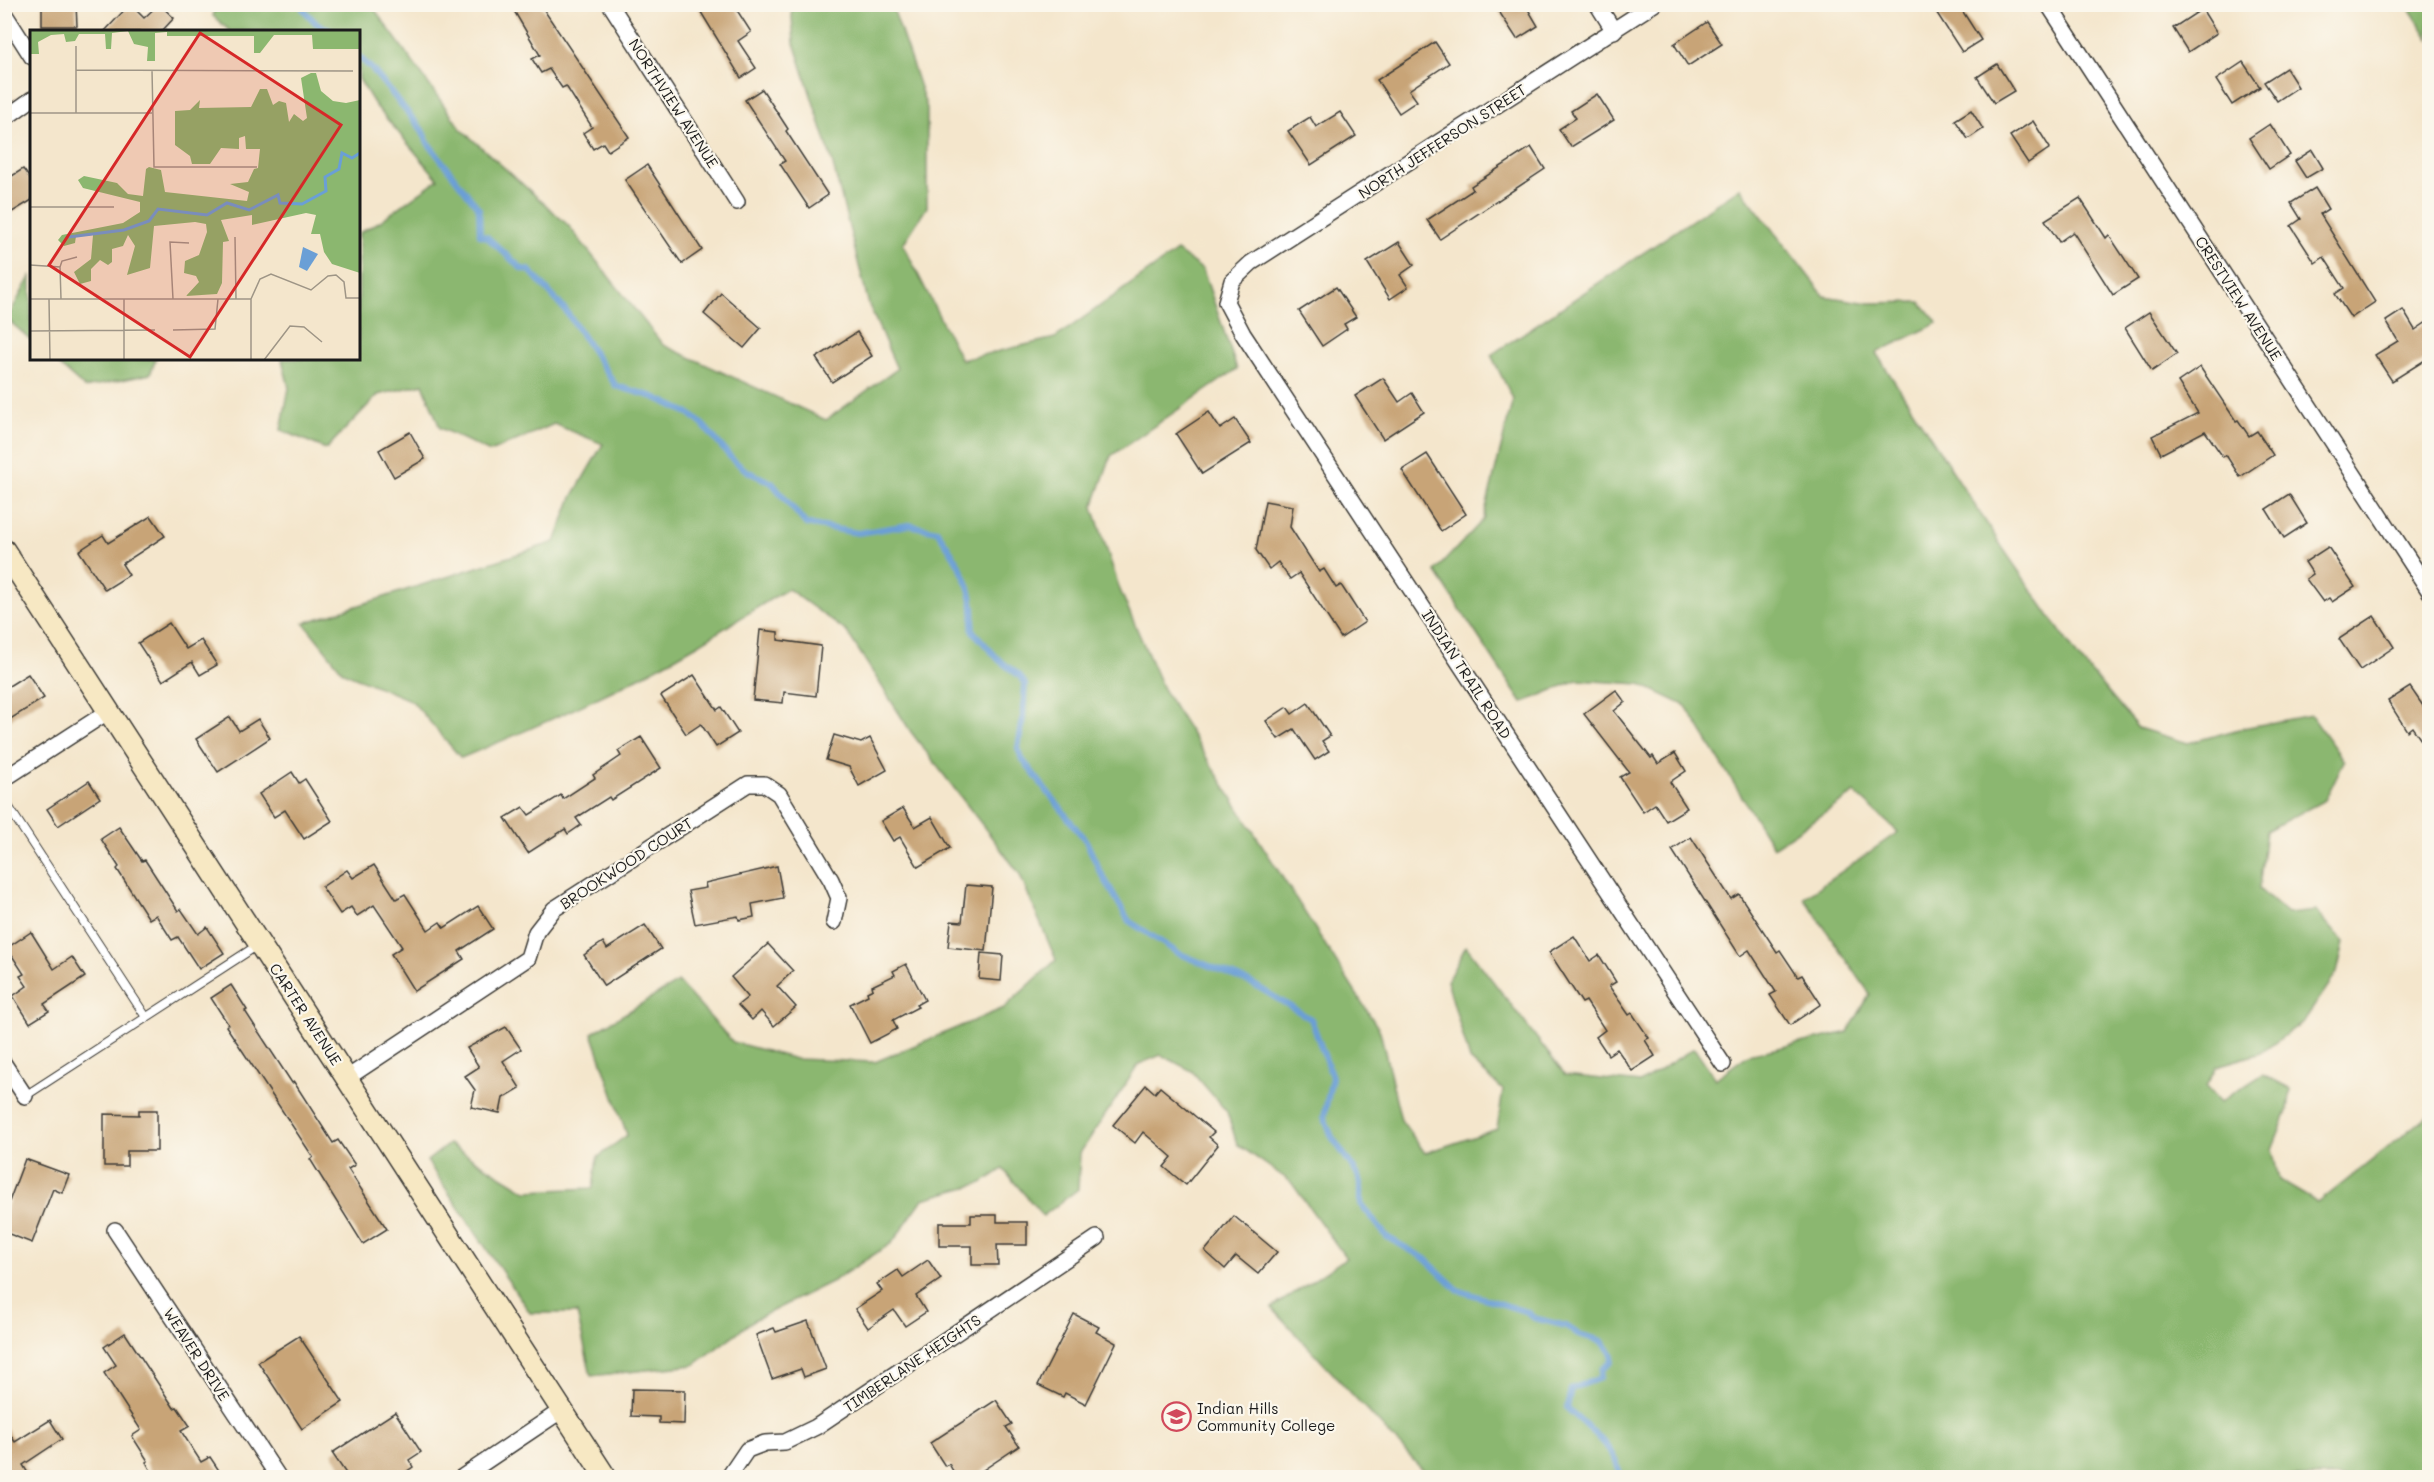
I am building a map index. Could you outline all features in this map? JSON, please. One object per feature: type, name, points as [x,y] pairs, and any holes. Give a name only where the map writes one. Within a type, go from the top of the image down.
[{"type":"street","name":"NORTHVIEW AVENUE","points":[[610,4],[737,202]]},
{"type":"street","points":[[1597,4],[1614,31]]},
{"type":"street","name":"NORTH JEFFERSON STREET","points":[[1232,281],[1251,263],[1654,4]]},
{"type":"street","name":"CRESTVIEW AVENUE","points":[[2048,4],[2430,592]]},
{"type":"street","points":[[4,13],[30,54]]},
{"type":"street","points":[[4,118],[30,100]]},
{"type":"street","name":"INDIAN TRAIL ROAD","points":[[1232,281],[1226,302],[1243,334],[1723,1064]]},
{"type":"street","name":"CARTER AVENUE","points":[[4,550],[606,1478]]},
{"type":"street","points":[[4,779],[109,711]]},
{"type":"street","name":"BROOKWOOD COURT","points":[[347,1078],[528,958],[536,932],[554,909],[748,784],[764,784],[779,794],[831,880],[839,898],[834,922]]},
{"type":"street","points":[[4,1065],[25,1096]]},
{"type":"street","name":"WEAVER DRIVE","points":[[115,1230],[279,1478]]},
{"type":"street","name":"TIMBERLANE HEIGHTS","points":[[728,1478],[738,1460],[747,1450],[765,1443],[785,1442],[816,1427],[1097,1238]]},
{"type":"street","points":[[461,1478],[562,1410]]},
{"type":"lane","points":[[4,800],[146,1017]]},
{"type":"lane","points":[[25,1096],[260,944]]},
{"type":"green space","points":[[216,4],[366,4],[376,11],[461,129],[568,225],[663,345],[826,420],[897,369],[869,305],[831,157],[794,43],[791,5],[892,5],[927,108],[927,207],[903,244],[961,360],[1055,338],[1177,251],[1203,270],[1237,369],[1111,456],[1093,507],[1120,590],[1163,689],[1380,1031],[1401,1120],[1425,1153],[1497,1129],[1503,1090],[1470,1060],[1447,981],[1466,946],[1565,1075],[1640,1083],[1694,1048],[1715,1079],[1748,1055],[1848,1032],[1870,994],[1804,898],[1898,832],[1855,793],[1773,847],[1686,706],[1640,684],[1577,680],[1522,703],[1435,571],[1483,520],[1513,399],[1491,355],[1740,188],[1824,296],[1869,303],[1920,302],[1938,323],[1876,353],[2002,547],[2078,657],[2138,728],[2188,743],[2243,728],[2311,715],[2344,761],[2325,800],[2266,831],[2259,889],[2287,914],[2316,911],[2344,942],[2337,973],[2304,1021],[2261,1053],[2217,1066],[2206,1086],[2220,1102],[2263,1074],[2291,1089],[2288,1109],[2272,1149],[2279,1180],[2318,1203],[2429,1115],[2429,1477],[1429,1477],[1272,1308],[1346,1258],[1291,1182],[1237,1144],[1227,1112],[1192,1071],[1161,1055],[1139,1064],[1080,1153],[1078,1189],[1043,1216],[1003,1169],[982,1183],[923,1199],[892,1243],[833,1281],[754,1320],[694,1365],[591,1376],[577,1313],[530,1313],[427,1161],[449,1144],[526,1191],[593,1188],[597,1158],[627,1135],[592,1033],[678,982],[733,1042],[796,1059],[875,1062],[1004,1008],[1056,960],[1019,873],[911,732],[847,632],[788,589],[699,644],[612,691],[461,758],[412,701],[343,672],[304,623],[555,542],[572,497],[603,444],[554,424],[490,452],[440,428],[423,384],[378,395],[326,449],[281,430],[289,388],[282,360],[360,360],[360,232],[379,222],[438,179],[375,105],[360,81],[360,30],[229,30],[213,16]]},
{"type":"green space","points":[[2407,5],[2429,5],[2429,39]]},
{"type":"green space","points":[[30,277],[30,339],[7,319]]},
{"type":"green space","points":[[53,360],[156,360],[150,374],[85,388]]},
{"type":"building","points":[[42,4],[76,4],[77,26],[42,26]]},
{"type":"building","points":[[130,4],[144,18],[159,4],[174,18],[163,30],[106,30]]},
{"type":"building","points":[[510,4],[540,4],[629,137],[608,151],[603,143],[593,149],[583,133],[592,127],[566,86],[562,88],[549,69],[541,73],[532,59],[540,55]]},
{"type":"building","points":[[696,4],[733,4],[751,32],[738,41],[756,68],[741,78]]},
{"type":"building","points":[[1494,4],[1525,4],[1538,26],[1517,39]]},
{"type":"building","points":[[1931,4],[1958,4],[1981,40],[1962,52]]},
{"type":"building","points":[[2202,9],[2217,33],[2188,52],[2173,28]]},
{"type":"building","points":[[1707,22],[1722,44],[1688,66],[1674,44]]},
{"type":"building","points":[[1435,42],[1449,63],[1409,90],[1417,101],[1399,113],[1377,80]]},
{"type":"building","points":[[2243,62],[2260,87],[2232,105],[2216,80]]},
{"type":"building","points":[[1997,64],[2014,91],[1994,103],[1977,77]]},
{"type":"building","points":[[2286,68],[2298,87],[2277,101],[2264,82]]},
{"type":"building","points":[[762,89],[788,129],[786,131],[828,195],[809,208],[780,164],[785,161],[745,100]]},
{"type":"building","points":[[1597,94],[1614,120],[1571,147],[1559,129],[1576,118],[1571,111]]},
{"type":"building","points":[[1971,110],[1983,129],[1968,139],[1955,120]]},
{"type":"building","points":[[1340,112],[1356,136],[1311,165],[1288,131],[1310,117],[1316,127]]},
{"type":"building","points":[[2033,121],[2050,148],[2028,163],[2010,136]]},
{"type":"building","points":[[2270,124],[2290,155],[2269,169],[2249,138]]},
{"type":"building","points":[[1531,147],[1545,169],[1440,239],[1427,220],[1473,190],[1471,186]]},
{"type":"building","points":[[2312,150],[2323,168],[2306,178],[2295,161]]},
{"type":"building","points":[[647,165],[702,250],[682,264],[625,180]]},
{"type":"building","points":[[23,169],[30,178],[30,201],[4,217],[4,181]]},
{"type":"building","points":[[2315,188],[2328,209],[2320,214],[2375,302],[2351,318],[2335,294],[2344,288],[2324,257],[2315,263],[2291,226],[2301,219],[2291,203]]},
{"type":"building","points":[[2080,198],[2106,238],[2109,235],[2138,279],[2113,295],[2073,232],[2059,242],[2045,220]]},
{"type":"building","points":[[1399,242],[1414,265],[1400,275],[1408,287],[1390,299],[1367,262]]},
{"type":"building","points":[[1336,287],[1356,317],[1344,324],[1347,329],[1322,346],[1299,311]]},
{"type":"building","points":[[721,293],[761,328],[744,348],[704,314]]},
{"type":"building","points":[[2403,310],[2415,330],[2430,320],[2430,357],[2392,381],[2375,355],[2398,341],[2386,321]]},
{"type":"building","points":[[2149,312],[2177,354],[2152,371],[2125,328]]},
{"type":"building","points":[[857,332],[872,356],[832,382],[816,358]]},
{"type":"building","points":[[2200,367],[2236,421],[2238,420],[2249,436],[2257,431],[2273,455],[2240,477],[2226,455],[2223,457],[2205,431],[2161,454],[2152,436],[2198,413],[2178,382]]},
{"type":"building","points":[[1383,378],[1399,402],[1412,393],[1424,412],[1383,439],[1355,396]]},
{"type":"building","points":[[1209,412],[1220,429],[1235,419],[1251,443],[1202,474],[1176,434]]},
{"type":"building","points":[[410,432],[425,459],[394,477],[379,450]]},
{"type":"building","points":[[1427,454],[1466,514],[1441,531],[1402,470]]},
{"type":"building","points":[[2289,494],[2307,523],[2284,538],[2266,509]]},
{"type":"building","points":[[1265,501],[1293,506],[1290,527],[1319,572],[1324,569],[1336,588],[1341,585],[1365,622],[1341,638],[1299,573],[1290,579],[1278,562],[1269,569],[1256,550]]},
{"type":"building","points":[[151,516],[165,536],[122,564],[129,575],[105,590],[79,551],[103,535],[108,543]]},
{"type":"building","points":[[2328,547],[2355,587],[2332,602],[2329,598],[2323,602],[2306,579],[2313,574],[2305,562]]},
{"type":"building","points":[[2374,616],[2394,647],[2360,670],[2339,639]]},
{"type":"building","points":[[169,623],[186,649],[201,640],[217,665],[200,675],[192,662],[163,681],[138,643]]},
{"type":"building","points":[[760,630],[778,632],[778,640],[821,646],[816,696],[784,692],[783,703],[753,700]]},
{"type":"building","points":[[28,674],[44,698],[4,723],[4,689]]},
{"type":"building","points":[[694,675],[717,710],[721,707],[738,733],[716,747],[701,724],[686,734],[661,696]]},
{"type":"building","points":[[2410,687],[2430,716],[2430,753],[2412,727],[2407,731],[2388,701]]},
{"type":"building","points":[[1616,690],[1625,702],[1614,711],[1651,758],[1653,756],[1658,764],[1675,753],[1686,771],[1670,782],[1687,808],[1666,821],[1655,804],[1643,812],[1620,777],[1629,772],[1584,714]]},
{"type":"building","points":[[1308,703],[1330,736],[1322,741],[1329,751],[1315,760],[1294,729],[1278,739],[1266,721],[1287,707],[1292,714]]},
{"type":"building","points":[[230,717],[239,731],[258,719],[270,738],[218,772],[196,739]]},
{"type":"building","points":[[834,735],[861,743],[870,738],[887,770],[859,786],[849,767],[826,760]]},
{"type":"building","points":[[641,737],[661,768],[611,800],[609,797],[576,818],[581,825],[568,834],[565,829],[528,853],[505,818],[523,807],[529,815],[561,795],[563,799],[595,778],[593,775],[621,756],[618,751]]},
{"type":"building","points":[[292,772],[299,783],[305,779],[332,821],[304,839],[285,810],[274,817],[259,794]]},
{"type":"building","points":[[89,781],[100,798],[58,826],[47,809]]},
{"type":"building","points":[[903,808],[915,827],[932,817],[950,848],[918,867],[900,837],[893,841],[881,821]]},
{"type":"building","points":[[119,827],[142,861],[145,860],[178,911],[181,909],[198,934],[207,927],[224,953],[199,969],[178,937],[172,940],[156,915],[149,919],[101,839]]},
{"type":"building","points":[[1691,837],[1731,899],[1739,894],[1777,952],[1780,950],[1798,977],[1802,975],[1821,1004],[1790,1025],[1770,995],[1776,992],[1749,950],[1740,956],[1672,850]]},
{"type":"building","points":[[374,865],[396,899],[405,894],[428,930],[440,922],[444,928],[478,906],[493,929],[459,951],[464,959],[414,991],[391,954],[402,947],[374,905],[357,916],[351,907],[340,914],[322,887],[347,870],[353,878]]},
{"type":"building","points":[[777,866],[783,898],[752,904],[754,917],[739,920],[738,916],[695,924],[688,891],[706,888],[705,883]]},
{"type":"building","points":[[966,885],[992,887],[986,951],[948,947],[951,921],[962,922]]},
{"type":"building","points":[[645,925],[661,949],[604,986],[584,955],[603,942],[607,949]]},
{"type":"building","points":[[31,932],[54,969],[72,957],[85,977],[44,1004],[49,1011],[30,1023],[13,996],[27,986],[20,976],[24,974],[7,948]]},
{"type":"building","points":[[1574,936],[1590,961],[1599,955],[1616,982],[1609,986],[1629,1015],[1632,1013],[1649,1038],[1645,1040],[1655,1056],[1632,1071],[1617,1049],[1608,1055],[1596,1037],[1605,1030],[1586,1001],[1582,1003],[1549,952]]},
{"type":"building","points":[[768,944],[793,971],[777,986],[796,1007],[774,1026],[761,1011],[752,1020],[738,1005],[748,997],[731,977]]},
{"type":"building","points":[[981,953],[1003,955],[1001,981],[979,979]]},
{"type":"building","points":[[906,964],[925,1000],[916,1005],[918,1007],[893,1020],[897,1029],[870,1043],[850,1004],[868,995],[867,992],[873,989],[872,986],[895,975],[893,971]]},
{"type":"building","points":[[231,985],[247,1010],[245,1011],[333,1143],[338,1140],[355,1165],[348,1169],[387,1229],[363,1244],[310,1159],[313,1157],[226,1026],[228,1024],[211,998]]},
{"type":"building","points":[[506,1027],[521,1049],[503,1061],[520,1088],[503,1098],[500,1113],[471,1107],[475,1090],[465,1076],[479,1067],[467,1048]]},
{"type":"building","points":[[1146,1085],[1155,1093],[1160,1087],[1214,1132],[1209,1137],[1218,1145],[1186,1185],[1164,1167],[1172,1157],[1143,1132],[1135,1143],[1113,1125]]},
{"type":"building","points":[[139,1110],[157,1110],[157,1151],[127,1151],[127,1166],[104,1166],[104,1114],[139,1115]]},
{"type":"building","points":[[25,1159],[69,1175],[62,1193],[53,1189],[32,1243],[4,1232],[4,1215]]},
{"type":"building","points":[[971,1215],[997,1215],[997,1222],[1027,1222],[1027,1245],[997,1245],[998,1265],[972,1265],[972,1246],[939,1246],[939,1223],[971,1223]]},
{"type":"building","points":[[1234,1216],[1277,1252],[1258,1274],[1236,1256],[1225,1269],[1205,1251]]},
{"type":"building","points":[[928,1260],[941,1279],[916,1296],[926,1312],[905,1326],[894,1310],[868,1328],[855,1309],[882,1291],[877,1284],[898,1270],[903,1277]]},
{"type":"building","points":[[1074,1314],[1099,1327],[1096,1332],[1116,1343],[1086,1404],[1065,1393],[1063,1397],[1038,1385]]},
{"type":"building","points":[[808,1321],[826,1369],[804,1377],[801,1369],[772,1379],[756,1335],[774,1328],[776,1332]]},
{"type":"building","points":[[125,1333],[174,1408],[177,1407],[190,1426],[181,1431],[201,1462],[210,1457],[224,1478],[155,1478],[146,1462],[148,1461],[132,1436],[141,1430],[104,1373],[116,1365],[104,1347]]},
{"type":"building","points":[[299,1336],[343,1402],[302,1429],[258,1362]]},
{"type":"building","points":[[632,1389],[685,1390],[684,1424],[659,1423],[659,1417],[631,1416]]},
{"type":"building","points":[[996,1400],[1012,1424],[1006,1427],[1019,1446],[971,1478],[957,1478],[949,1464],[945,1466],[930,1443]]},
{"type":"building","points":[[395,1412],[421,1452],[409,1460],[413,1467],[397,1478],[349,1478],[332,1453]]},
{"type":"building","points":[[50,1420],[62,1439],[23,1465],[31,1478],[4,1478],[4,1425],[15,1442]]},
{"type":"waterway","points":[[303,9],[316,23],[329,30]]},
{"type":"waterway","points":[[360,58],[372,69],[422,130],[428,143],[479,209],[480,235],[487,237],[522,269],[529,270],[533,274],[566,311],[616,386],[654,397],[690,414],[703,425],[733,460],[747,471],[772,483],[806,524],[858,533],[909,525],[937,531],[959,565],[970,590],[972,630],[999,660],[1020,676],[1025,684],[1018,748],[1022,759],[1086,841],[1100,871],[1129,921],[1178,953],[1253,984],[1311,1019],[1332,1077],[1324,1117],[1332,1137],[1358,1175],[1361,1204],[1387,1237],[1424,1258],[1458,1290],[1527,1312],[1534,1318],[1566,1326],[1578,1334],[1602,1341],[1612,1354],[1611,1362],[1602,1369],[1600,1378],[1571,1389],[1567,1408],[1607,1447],[1618,1466],[1621,1478]]},
{"type":"place","name":"Indian Hills Community College","points":[[1176,1417]]}]
